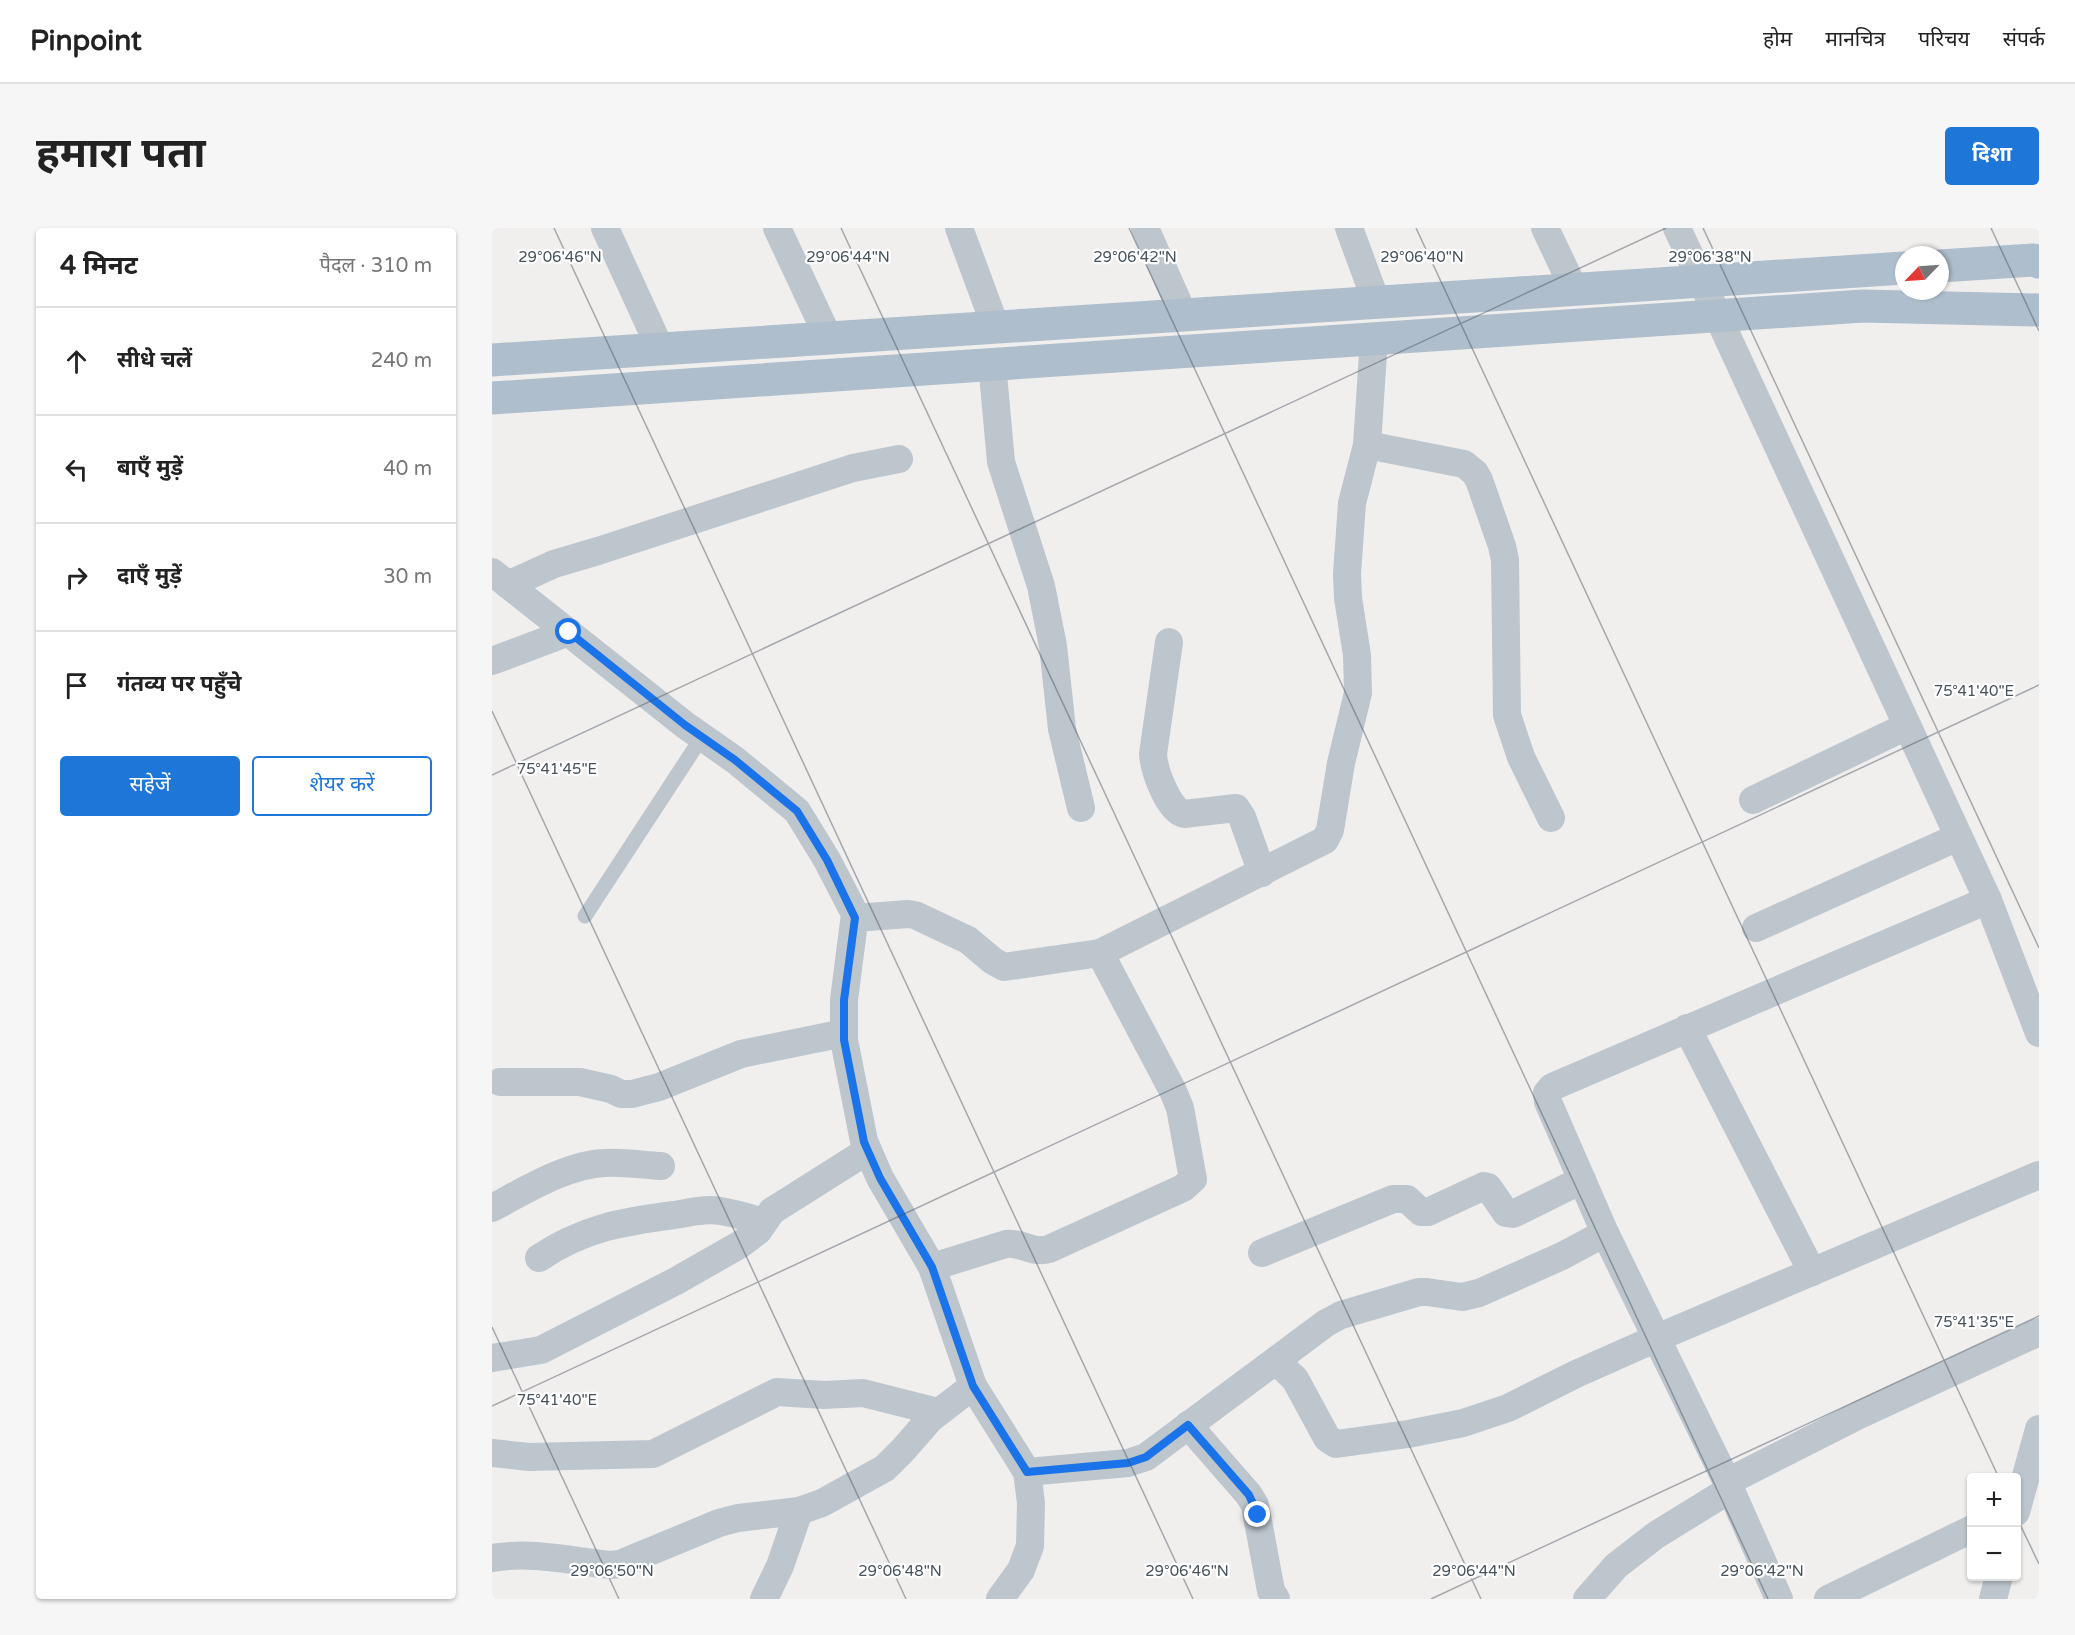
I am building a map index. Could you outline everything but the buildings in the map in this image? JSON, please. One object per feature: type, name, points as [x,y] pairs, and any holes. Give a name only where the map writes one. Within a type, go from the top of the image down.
[{"type":"main road","points":[[1949,265],[2033,260],[2039,262]]},
{"type":"main road","points":[[492,360],[1895,269]]},
{"type":"main road","points":[[492,398],[1863,306],[2039,310]]},
{"type":"street","points":[[605,228],[660,348]]},
{"type":"street","points":[[777,228],[830,339]]},
{"type":"street","points":[[958,228],[996,328]]},
{"type":"street","points":[[1145,228],[1184,316]]},
{"type":"street","points":[[1349,228],[1376,301]]},
{"type":"street","points":[[1545,228],[1574,289]]},
{"type":"street","points":[[1677,228],[1988,900],[2039,1034]]},
{"type":"street","points":[[855,918],[915,915],[968,940],[993,961],[1004,967],[1100,953],[1321,844],[1329,836],[1341,763],[1358,693],[1358,664],[1348,598],[1347,574],[1353,503],[1367,445],[1374,338]]},
{"type":"street","points":[[992,363],[1001,462],[1041,586],[1053,646],[1056,694],[1062,729],[1081,808]]},
{"type":"street","points":[[1367,445],[1464,464],[1475,473],[1479,480],[1496,526],[1505,560],[1507,715],[1521,757],[1551,818]]},
{"type":"street","points":[[500,579],[607,549],[853,468],[899,459]]},
{"type":"street","points":[[500,579],[702,737],[735,760],[797,811],[827,860],[855,918],[844,1000],[844,1033],[860,1130],[880,1178],[932,1267],[973,1386],[1027,1472],[1031,1503],[1030,1546],[1021,1570],[1000,1599]]},
{"type":"street","points":[[492,661],[569,632]]},
{"type":"street","points":[[1169,642],[1153,754],[1154,768],[1172,805],[1179,813],[1236,808],[1242,817],[1262,873]]},
{"type":"street","points":[[1753,800],[1907,726]]},
{"type":"street","points":[[1756,928],[1958,837]]},
{"type":"street","points":[[1779,1599],[1728,1486],[1605,1233],[1548,1102],[1547,1093],[1558,1084],[1988,900]]},
{"type":"street","points":[[932,1267],[1012,1243],[1034,1251],[1049,1249],[1183,1188],[1193,1179],[1180,1108],[1166,1073],[1100,953]]},
{"type":"street","points":[[1687,1028],[1812,1272]]},
{"type":"street","points":[[500,1082],[580,1082],[611,1089],[621,1094],[632,1094],[741,1054],[844,1033]]},
{"type":"street","points":[[492,1358],[541,1350],[676,1281],[741,1244],[758,1231],[772,1211],[867,1151]]},
{"type":"street","points":[[492,1209],[536,1184],[586,1166],[604,1163],[661,1166]]},
{"type":"street","points":[[1276,1361],[1292,1374],[1327,1438],[1336,1444],[1408,1434],[1484,1417],[1657,1338],[2039,1175]]},
{"type":"street","points":[[1262,1253],[1393,1199],[1407,1199],[1421,1212],[1428,1212],[1484,1186],[1488,1187],[1506,1212],[1513,1214],[1582,1179]]},
{"type":"street","points":[[539,1258],[579,1235],[625,1222],[719,1210],[764,1222]]},
{"type":"street","points":[[1027,1472],[1128,1463],[1146,1457],[1326,1323],[1341,1315],[1419,1292],[1470,1296],[1563,1256],[1605,1233]]},
{"type":"street","points":[[1587,1599],[1616,1566],[1656,1535],[1721,1495],[1735,1478],[1858,1415],[2039,1332]]},
{"type":"street","points":[[492,1558],[510,1554],[610,1565],[620,1564],[719,1523],[738,1518],[799,1511],[822,1503],[880,1472],[893,1462],[930,1419],[973,1386]]},
{"type":"street","points":[[492,1453],[529,1457],[653,1454],[777,1392],[824,1395],[863,1393],[938,1412]]},
{"type":"street","points":[[1188,1425],[1249,1495],[1255,1505],[1271,1591],[1276,1599]]},
{"type":"street","points":[[2021,1494],[2039,1428]]},
{"type":"street","points":[[764,1599],[780,1566],[799,1511]]},
{"type":"street","points":[[1828,1599],[1967,1531]]},
{"type":"street","points":[[1993,1599],[1998,1581]]},
{"type":"lane","points":[[585,916],[702,737]]},
{"type":"route","points":[[569,632],[685,725],[735,760],[797,811],[827,860],[855,914],[844,1000],[844,1040],[860,1130],[880,1178],[932,1267],[973,1386],[1027,1472],[1128,1463],[1146,1457],[1188,1425],[1249,1495],[1258,1515]]}]
